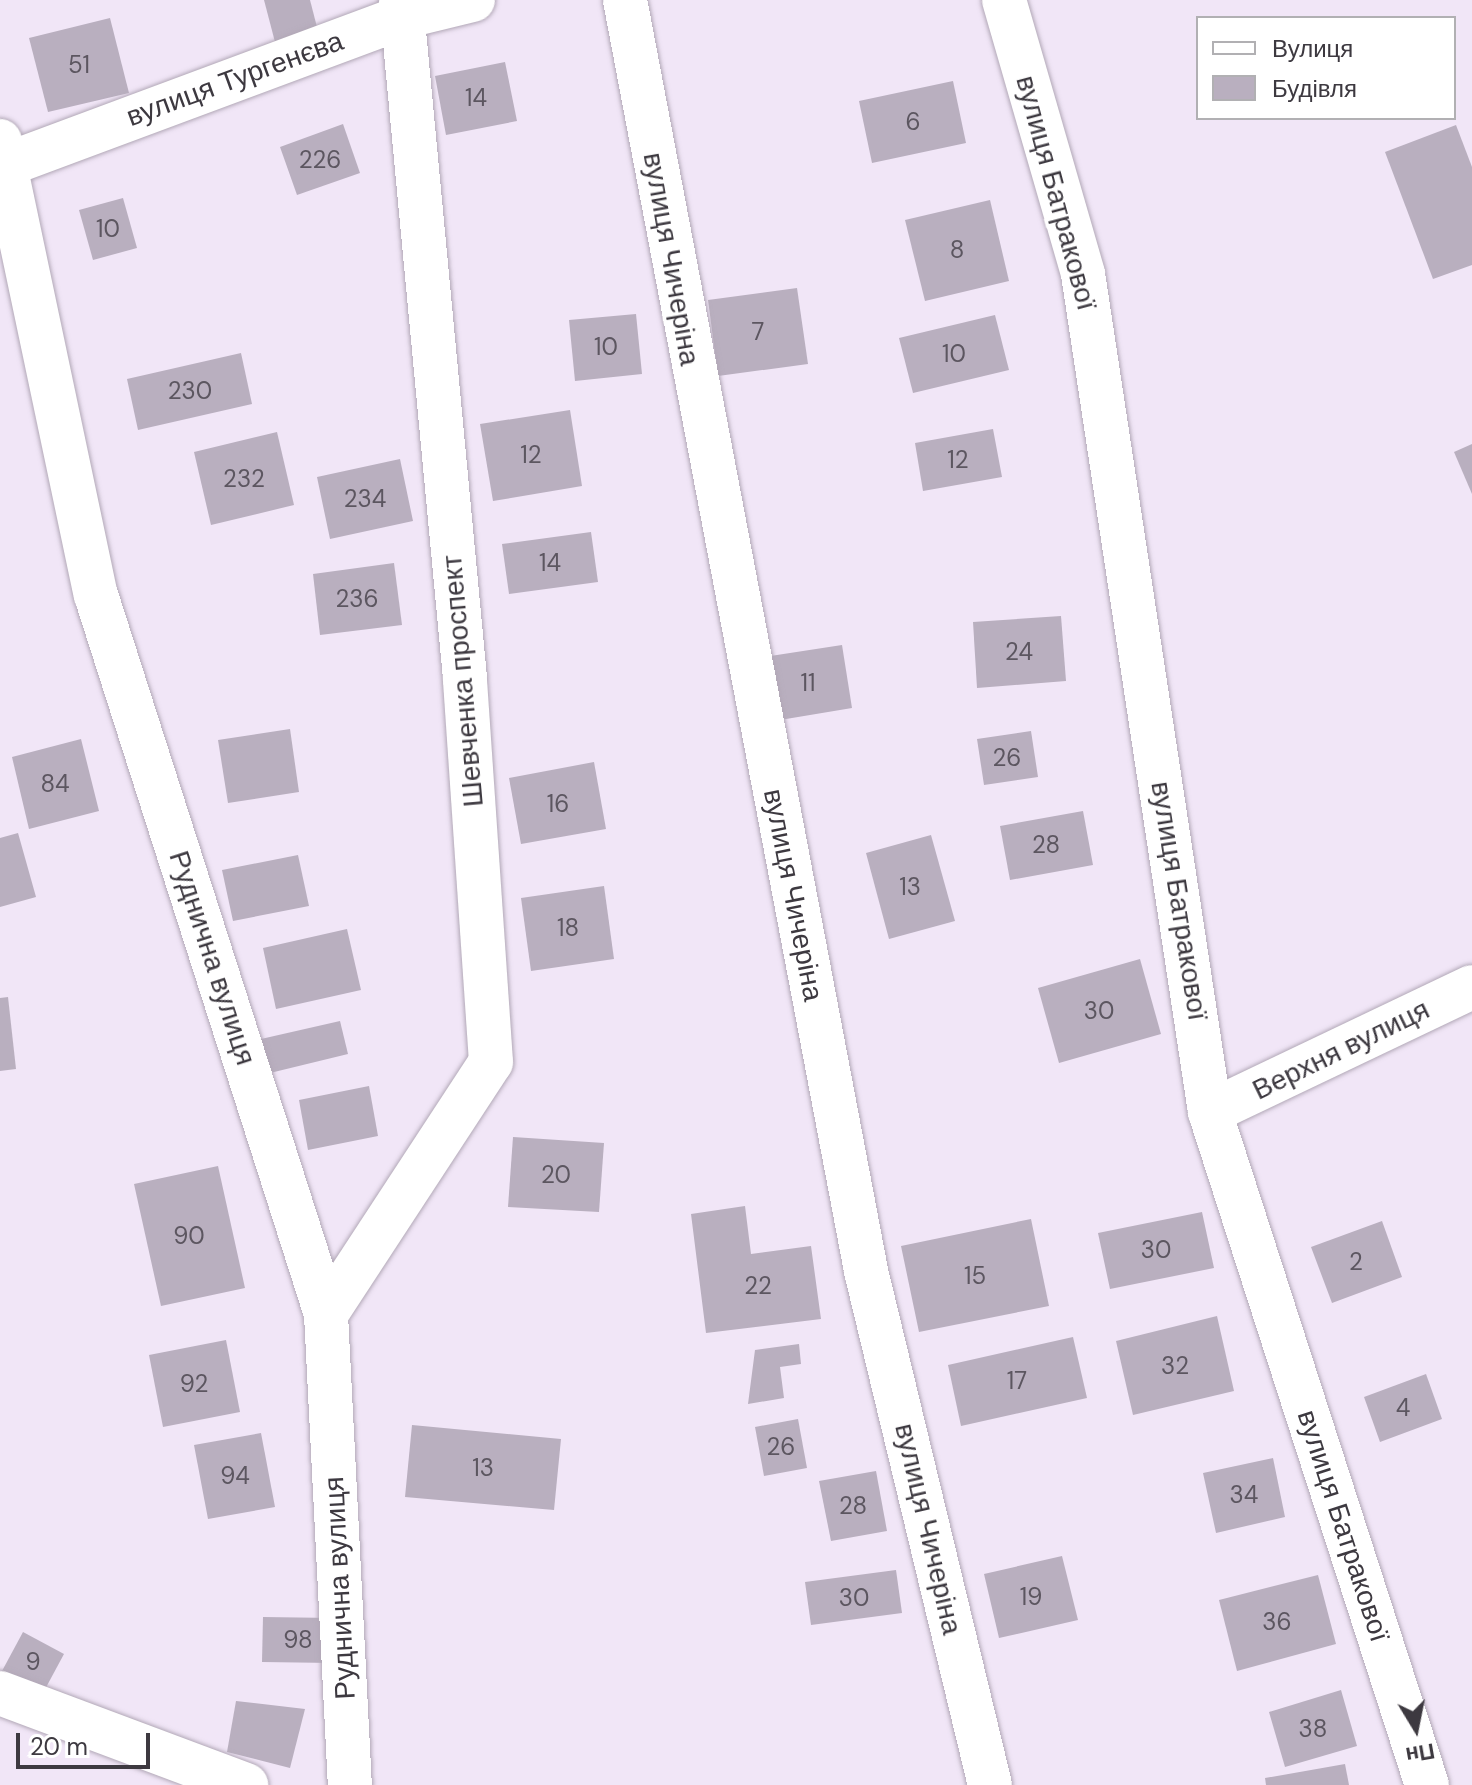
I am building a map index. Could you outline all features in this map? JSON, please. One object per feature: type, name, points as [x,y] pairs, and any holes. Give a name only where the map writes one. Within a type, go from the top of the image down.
[{"type":"street","name":"вулиця Тургенєва","points":[[2,158],[402,8],[473,0]]},
{"type":"street","name":"вулиця Чичеріна","points":[[625,0],[866,1271],[990,1785]]},
{"type":"street","name":"вулиця Батракової","points":[[1004,0],[1083,274],[1210,1112],[1427,1785]]},
{"type":"street","name":"Шевченка проспект","points":[[326,1314],[491,1062],[465,678],[402,8]]},
{"type":"street","name":"Руднична вулиця","points":[[2,158],[96,595],[326,1314],[350,1785]]},
{"type":"street","name":"Верхня вулиця","points":[[1210,1112],[1472,987]]},
{"type":"street","points":[[0,1693],[246,1785]]},
{"type":"building","points":[[264,0],[310,0],[318,31],[275,42]]},
{"type":"building","points":[[110,18],[129,93],[48,112],[29,38]]},
{"type":"building","points":[[505,62],[517,121],[446,135],[435,76]]},
{"type":"building","points":[[953,81],[966,143],[872,163],[859,101]]},
{"type":"building","points":[[343,124],[360,173],[297,195],[280,147]]},
{"type":"building","points":[[1456,125],[1472,167],[1472,265],[1433,279],[1385,152]]},
{"type":"building","points":[[123,198],[137,248],[93,260],[79,210]]},
{"type":"building","points":[[990,200],[1009,281],[925,301],[905,220]]},
{"type":"building","points":[[797,288],[808,364],[718,376],[708,300]]},
{"type":"building","points":[[636,314],[642,374],[575,381],[569,320]]},
{"type":"building","points":[[995,315],[1009,370],[913,393],[899,338]]},
{"type":"building","points":[[241,353],[252,404],[138,430],[127,379]]},
{"type":"building","points":[[570,410],[582,486],[493,501],[480,424]]},
{"type":"building","points":[[993,429],[1002,477],[923,491],[915,443]]},
{"type":"building","points":[[277,432],[294,505],[211,525],[194,452]]},
{"type":"building","points":[[1472,444],[1472,494],[1454,452]]},
{"type":"building","points":[[400,459],[413,521],[330,539],[317,477]]},
{"type":"building","points":[[591,532],[598,582],[509,594],[502,544]]},
{"type":"building","points":[[394,563],[402,625],[320,635],[313,574]]},
{"type":"building","points":[[1061,616],[1066,681],[977,688],[973,622]]},
{"type":"building","points":[[842,645],[852,708],[774,721],[764,657]]},
{"type":"building","points":[[290,729],[299,792],[228,803],[218,740]]},
{"type":"building","points":[[1031,731],[1038,777],[984,785],[977,739]]},
{"type":"building","points":[[81,739],[99,811],[29,829],[12,757]]},
{"type":"building","points":[[594,762],[606,829],[521,844],[509,778]]},
{"type":"building","points":[[1083,811],[1093,865],[1010,880],[1000,826]]},
{"type":"building","points":[[18,833],[36,897],[0,907],[0,838]]},
{"type":"building","points":[[931,835],[955,921],[889,939],[866,853]]},
{"type":"building","points":[[298,855],[309,906],[233,921],[222,870]]},
{"type":"building","points":[[604,886],[614,959],[531,971],[521,898]]},
{"type":"building","points":[[347,929],[361,990],[276,1009],[263,948]]},
{"type":"building","points":[[1140,959],[1161,1034],[1059,1063],[1038,988]]},
{"type":"building","points":[[8,997],[16,1069],[0,1071],[0,998]]},
{"type":"building","points":[[340,1021],[348,1054],[270,1073],[261,1039]]},
{"type":"building","points":[[369,1086],[378,1136],[308,1150],[299,1100]]},
{"type":"building","points":[[513,1137],[604,1143],[599,1212],[508,1207]]},
{"type":"building","points":[[218,1166],[245,1288],[161,1306],[134,1184]]},
{"type":"building","points":[[745,1206],[751,1254],[811,1246],[821,1319],[706,1333],[691,1214]]},
{"type":"building","points":[[1202,1212],[1214,1268],[1110,1289],[1098,1233]]},
{"type":"building","points":[[1031,1219],[1049,1306],[919,1332],[901,1246]]},
{"type":"building","points":[[1382,1221],[1402,1277],[1332,1303],[1311,1247]]},
{"type":"building","points":[[1217,1316],[1234,1391],[1133,1415],[1116,1341]]},
{"type":"building","points":[[1073,1337],[1087,1398],[961,1426],[948,1365]]},
{"type":"building","points":[[226,1340],[240,1412],[163,1427],[149,1355]]},
{"type":"building","points":[[799,1344],[801,1364],[780,1367],[784,1398],[748,1404],[755,1350]]},
{"type":"building","points":[[1426,1374],[1442,1419],[1380,1442],[1364,1397]]},
{"type":"building","points":[[798,1419],[807,1468],[764,1476],[755,1427]]},
{"type":"building","points":[[412,1425],[561,1439],[554,1510],[405,1497]]},
{"type":"building","points":[[261,1433],[275,1507],[208,1519],[194,1445]]},
{"type":"building","points":[[1273,1458],[1285,1517],[1216,1533],[1203,1473]]},
{"type":"building","points":[[876,1471],[887,1531],[831,1541],[819,1481]]},
{"type":"building","points":[[1062,1556],[1078,1620],[999,1638],[984,1574]]},
{"type":"building","points":[[896,1570],[902,1613],[811,1625],[805,1582]]},
{"type":"building","points":[[1318,1575],[1336,1644],[1237,1671],[1219,1600]]},
{"type":"building","points":[[263,1617],[334,1618],[333,1663],[262,1662]]},
{"type":"building","points":[[23,1632],[64,1654],[43,1693],[2,1671]]},
{"type":"building","points":[[1341,1690],[1357,1746],[1285,1767],[1269,1712]]},
{"type":"building","points":[[236,1701],[305,1709],[290,1768],[227,1752]]},
{"type":"building","points":[[1345,1764],[1349,1785],[1266,1785],[1265,1778]]}]
